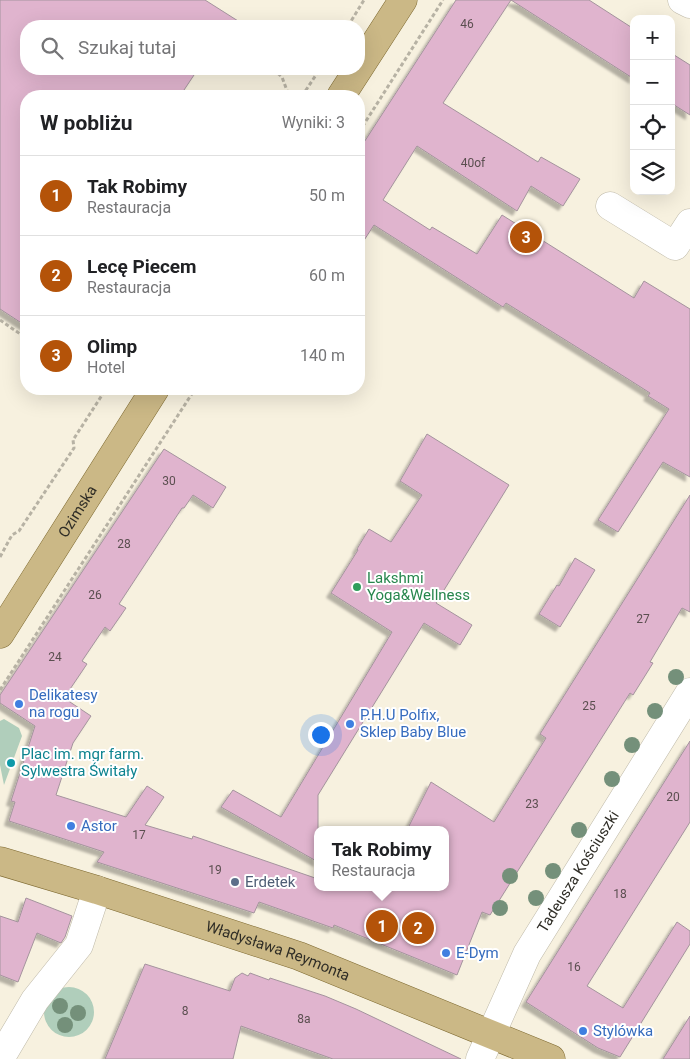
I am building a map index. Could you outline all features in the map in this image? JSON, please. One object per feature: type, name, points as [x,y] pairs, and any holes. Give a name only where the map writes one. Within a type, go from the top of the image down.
[{"type":"main road","points":[[365,58],[402,0]]},
{"type":"main road","points":[[345,90],[354,75]]},
{"type":"main road","name":"Ozimska","points":[[0,634],[151,395]]},
{"type":"main road","name":"Władysława Reymonta","points":[[0,861],[97,890],[299,956],[551,1059]]},
{"type":"street","points":[[682,0],[690,4]]},
{"type":"street","points":[[610,206],[675,246],[690,222]]},
{"type":"street","name":"Tadeusza Kościuszki","points":[[480,1059],[526,954],[690,692]]},
{"type":"street","points":[[0,1059],[36,1000],[79,945],[97,890]]},
{"type":"path","points":[[352,20],[364,0]]},
{"type":"path","points":[[365,123],[443,0]]},
{"type":"path","points":[[280,75],[287,90]]},
{"type":"path","points":[[306,90],[316,75]]},
{"type":"path","points":[[0,320],[20,334]]},
{"type":"path","points":[[0,557],[12,535],[19,532],[64,464],[74,448],[73,440],[102,395]]},
{"type":"path","points":[[0,690],[191,395]]},
{"type":"green space","points":[[4,719],[19,728],[22,736],[4,785],[0,765],[0,721]]},
{"type":"green space","points":[[69,987],[83,991],[90,998],[94,1012],[90,1026],[83,1033],[69,1037],[55,1033],[48,1026],[44,1012],[48,998],[55,991]]},
{"type":"building","points":[[0,0],[205,0],[237,20],[20,20],[20,75],[194,75],[184,90],[20,90],[20,322],[0,309]]},
{"type":"building","points":[[456,0],[511,0],[443,103],[538,162],[541,157],[580,179],[563,206],[531,186],[517,211],[417,146],[383,200],[430,230],[432,227],[477,254],[502,215],[634,298],[644,281],[690,309],[690,477],[663,462],[618,532],[598,520],[669,409],[648,396],[650,393],[628,379],[506,303],[503,307],[374,225],[365,239],[365,141]]},
{"type":"building","points":[[511,0],[589,0],[630,26],[630,76]]},
{"type":"building","points":[[675,56],[690,65],[690,115],[675,106]]},
{"type":"building","points":[[427,434],[509,485],[436,603],[472,625],[460,645],[424,623],[318,795],[318,826],[314,826],[314,860],[221,807],[233,790],[281,817],[392,632],[331,593],[369,529],[391,542],[422,495],[400,481]]},
{"type":"building","points":[[164,449],[226,487],[213,508],[193,495],[184,508],[182,508],[119,604],[126,608],[110,631],[105,627],[82,661],[87,664],[64,698],[91,716],[73,743],[56,795],[126,817],[147,786],[164,797],[145,825],[192,839],[193,836],[314,878],[314,891],[449,891],[449,826],[409,826],[431,782],[494,822],[546,738],[540,734],[690,495],[690,612],[682,608],[650,662],[653,663],[633,695],[630,693],[490,915],[482,912],[457,975],[334,925],[333,928],[259,902],[254,913],[97,862],[104,852],[9,821],[15,802],[11,801],[35,726],[0,703],[0,695]]},
{"type":"building","points":[[575,558],[595,570],[560,627],[539,614],[557,585],[559,586]]},
{"type":"building","points":[[690,741],[690,822],[587,986],[623,1008],[677,922],[690,931],[690,944],[620,1057],[598,1048],[526,1002]]},
{"type":"building","points":[[26,898],[72,916],[61,943],[37,933],[18,982],[0,975],[0,916],[18,922]]},
{"type":"building","points":[[145,964],[230,991],[235,978],[242,973],[248,976],[250,973],[269,980],[270,978],[325,996],[356,1009],[461,1059],[333,1059],[241,1026],[233,1059],[105,1059]]},
{"type":"building","points":[[690,1016],[690,1059],[663,1059]]},
{"type":"place","name":"Olimp","points":[[526,237]]},
{"type":"place","name":"Lakshmi Yoga&Wellness","points":[[357,587]]},
{"type":"place","name":"Delikatesy na rogu","points":[[19,704]]},
{"type":"place","name":"P.H.U Polfix, Sklep Baby Blue","points":[[350,724]]},
{"type":"place","name":"Plac im. mgr farm. Sylwestra Świtały","points":[[11,763]]},
{"type":"place","name":"Astor","points":[[71,826]]},
{"type":"place","name":"Erdetek","points":[[235,882]]},
{"type":"place","name":"Tak Robimy","points":[[382,926]]},
{"type":"place","name":"Lecę Piecem","points":[[418,928]]},
{"type":"place","name":"E-Dym","points":[[446,953]]},
{"type":"place","name":"Stylówka","points":[[583,1031]]}]
